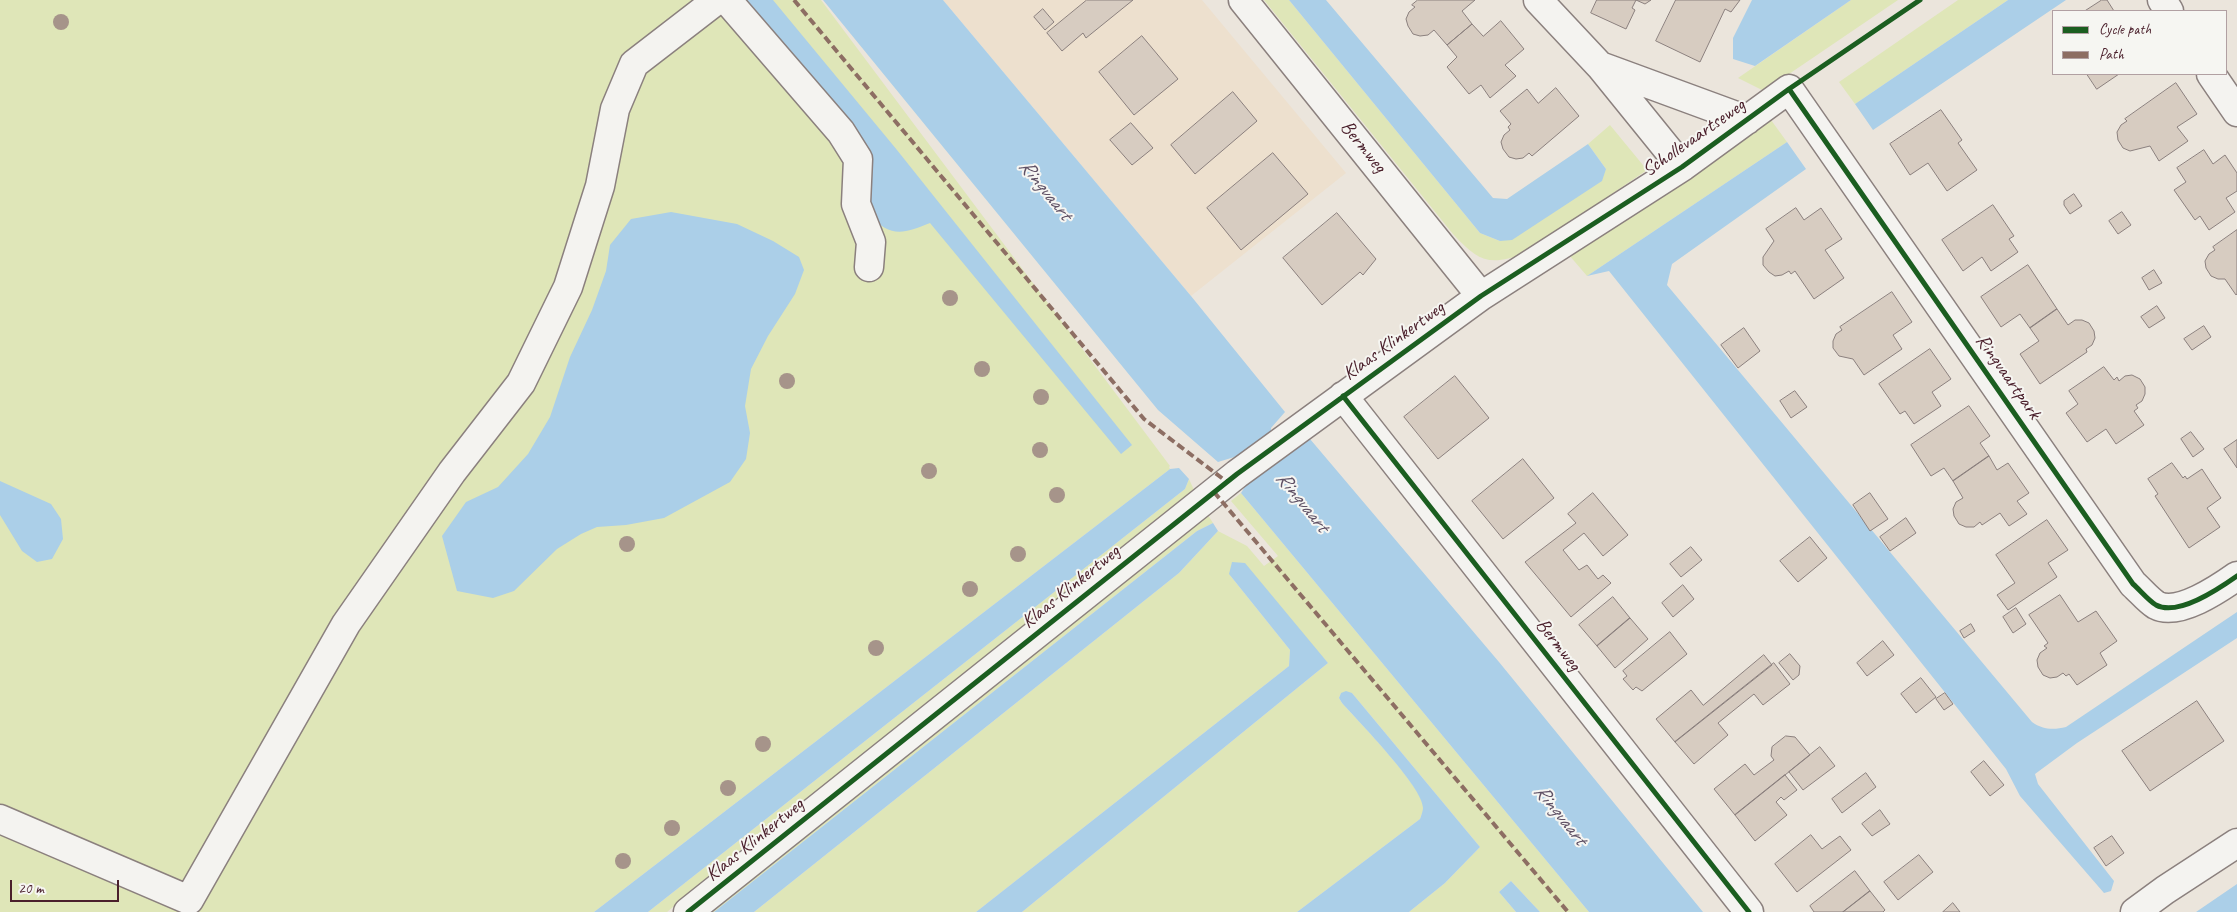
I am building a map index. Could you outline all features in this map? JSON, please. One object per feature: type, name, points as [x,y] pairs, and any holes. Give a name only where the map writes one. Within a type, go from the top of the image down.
[{"type":"street","points":[[0,819],[189,900],[346,624],[452,472],[521,383],[568,287],[600,186],[615,109],[634,64],[717,0]]},
{"type":"street","points":[[726,0],[841,132],[858,159],[856,204],[871,242],[869,267]]},
{"type":"street","name":"Bermweg","points":[[1244,0],[1482,296]]},
{"type":"street","points":[[1538,0],[1600,66],[1682,167]]},
{"type":"street","points":[[1600,66],[1747,120]]},
{"type":"street","points":[[2212,75],[2237,112]]},
{"type":"street","name":"Schollevaartseweg","points":[[1482,296],[1682,167],[1789,89]]},
{"type":"street","name":"Ringvaartpark","points":[[1789,89],[2133,584],[2157,606],[2177,607],[2211,594],[2237,576]]},
{"type":"street","name":"Klaas Klinkertweg","points":[[688,912],[1237,474],[1482,296]]},
{"type":"street","name":"Bermweg","points":[[1343,396],[1749,912]]},
{"type":"street","points":[[2136,912],[2165,890],[2237,843]]},
{"type":"shaded area","points":[[943,0],[1202,0],[1346,173],[1191,296]]},
{"type":"green space","points":[[0,0],[821,0],[1170,466],[1170,469],[594,912],[0,912]]},
{"type":"green space","points":[[1264,0],[1289,0],[1480,233],[1500,241],[1606,169],[1588,144],[1610,125],[1647,170],[1525,253],[1502,260],[1485,259],[1477,256],[1453,234]]},
{"type":"green space","points":[[1851,0],[1898,0],[1764,91],[1738,78]]},
{"type":"green space","points":[[1958,0],[2008,0],[1855,104],[1839,82]]},
{"type":"green space","points":[[1771,120],[1787,142],[1587,276],[1569,255]]},
{"type":"green space","points":[[1189,479],[1194,490],[1146,532],[839,776],[772,824],[667,912],[648,912],[1185,489]]},
{"type":"green space","points":[[1241,493],[1589,912],[1540,912],[1511,881],[1499,892],[1516,912],[1409,912],[1445,883],[1480,847],[1352,693],[1341,693],[1339,698],[1342,703],[1402,770],[1421,798],[1424,808],[1420,819],[1297,912],[1022,912],[1328,663],[1229,574],[1290,650],[1289,666],[976,912],[754,912],[1179,573],[1218,531],[1247,546],[1264,566],[1278,556],[1231,501]]},
{"type":"green space","points":[[1206,512],[1213,523],[1197,531],[714,912],[701,912]]},
{"type":"water","points":[[745,0],[773,0],[897,150],[1132,445],[1121,454],[930,223],[912,230],[897,232],[884,227],[869,214],[862,140]]},
{"type":"water","name":"Ringvaart","points":[[823,0],[943,0],[1191,296],[1285,412],[1271,428],[1271,431],[1241,455],[1218,462],[1158,410]]},
{"type":"water","points":[[1289,0],[1326,0],[1493,198],[1507,199],[1588,144],[1606,169],[1602,181],[1512,240],[1500,241],[1480,233]]},
{"type":"water","points":[[1752,0],[1851,0],[1755,66],[1733,59],[1733,38]]},
{"type":"water","points":[[2008,0],[2066,0],[1873,130],[1855,104]]},
{"type":"water","points":[[1787,142],[1806,169],[1672,264],[1667,285],[2032,722],[2040,727],[2049,729],[2066,727],[2237,612],[2237,638],[2077,743],[2035,774],[2038,784],[2114,881],[2111,891],[2104,893],[2020,796],[2006,769],[1609,271],[1587,276]]},
{"type":"water","points":[[671,212],[737,224],[773,241],[799,257],[804,270],[795,294],[768,336],[751,369],[745,406],[750,433],[746,459],[730,482],[664,518],[626,525],[597,527],[581,534],[557,549],[514,591],[493,598],[457,591],[442,536],[466,502],[498,487],[528,454],[550,417],[570,357],[592,310],[606,271],[610,245],[631,219]]},
{"type":"water","name":"Ringvaart","points":[[1310,439],[1499,662],[1703,912],[1589,912],[1241,493],[1255,471]]},
{"type":"water","points":[[1179,468],[1189,479],[1185,489],[648,912],[594,912],[1170,469]]},
{"type":"water","points":[[0,481],[51,504],[61,519],[63,539],[52,559],[37,562],[22,551],[0,515]]},
{"type":"water","points":[[1213,523],[1218,531],[1179,573],[754,912],[714,912],[1197,531]]},
{"type":"water","points":[[1232,562],[1245,563],[1328,663],[1022,912],[976,912],[1289,666],[1290,650],[1229,574]]},
{"type":"water","points":[[1346,691],[1352,693],[1480,847],[1445,883],[1409,912],[1297,912],[1420,819],[1423,811],[1420,798],[1402,770],[1342,703],[1339,698],[1341,693]]},
{"type":"water","points":[[1511,881],[1540,912],[1516,912],[1499,892]]},
{"type":"water","points":[[2237,884],[2237,912],[2196,912]]},
{"type":"building","points":[[1087,0],[1133,0],[1086,38],[1083,33],[1062,51],[1047,33]]},
{"type":"building","points":[[1418,0],[1475,0],[1462,11],[1472,24],[1447,45],[1434,30],[1428,35],[1420,36],[1413,34],[1406,19],[1409,12],[1415,7],[1412,5]]},
{"type":"building","points":[[1597,0],[1636,0],[1632,8],[1635,10],[1626,29],[1591,13]]},
{"type":"building","points":[[1636,0],[1651,0],[1645,4]]},
{"type":"building","points":[[1676,0],[1740,0],[1731,12],[1725,9],[1700,62],[1656,41]]},
{"type":"building","points":[[2102,0],[2107,0],[2113,10],[2087,10]]},
{"type":"building","points":[[1043,9],[1054,22],[1045,30],[1034,17]]},
{"type":"building","points":[[1501,21],[1524,49],[1505,65],[1516,76],[1490,98],[1481,85],[1469,94],[1447,67],[1457,57],[1447,45],[1472,24],[1483,36]]},
{"type":"building","points":[[1142,36],[1178,79],[1134,115],[1099,72]]},
{"type":"building","points":[[2088,75],[2118,75],[2097,89]]},
{"type":"building","points":[[2176,83],[2197,114],[2177,127],[2188,141],[2159,161],[2150,146],[2130,151],[2123,148],[2118,140],[2117,132],[2121,125],[2127,121],[2125,119]]},
{"type":"building","points":[[1556,88],[1579,116],[1532,156],[1529,153],[1523,158],[1509,157],[1503,149],[1501,142],[1504,135],[1510,130],[1508,127],[1511,124],[1500,111],[1527,89],[1538,103]]},
{"type":"building","points":[[1233,92],[1257,121],[1195,174],[1171,145]]},
{"type":"building","points":[[1941,110],[1962,140],[1958,143],[1977,170],[1947,191],[1928,163],[1910,175],[1890,144]]},
{"type":"building","points":[[1131,123],[1153,148],[1132,165],[1110,140]]},
{"type":"building","points":[[2204,150],[2213,164],[2225,155],[2237,173],[2237,191],[2226,198],[2235,212],[2209,230],[2200,216],[2195,220],[2174,190],[2186,182],[2177,168]]},
{"type":"building","points":[[1273,153],[1308,194],[1241,250],[1207,208]]},
{"type":"building","points":[[2074,194],[2082,206],[2070,214],[2064,205],[2064,201]]},
{"type":"building","points":[[1993,205],[2014,236],[2009,239],[2018,252],[1991,271],[1982,257],[1963,271],[1942,240]]},
{"type":"building","points":[[1796,208],[1804,220],[1821,208],[1842,239],[1825,250],[1844,278],[1814,299],[1795,271],[1791,274],[1789,271],[1775,276],[1763,265],[1763,257],[1774,241],[1766,229]]},
{"type":"building","points":[[2122,212],[2131,225],[2118,234],[2109,221]]},
{"type":"building","points":[[1337,213],[1376,259],[1363,275],[1360,272],[1322,305],[1283,258]]},
{"type":"building","points":[[2237,230],[2236,295],[2225,279],[2211,276],[2206,268],[2205,261],[2209,254],[2215,250],[2213,247]]},
{"type":"building","points":[[2028,265],[2057,309],[2030,328],[2020,314],[2001,327],[1981,297]]},
{"type":"building","points":[[2154,270],[2162,283],[2149,290],[2142,278]]},
{"type":"building","points":[[1892,292],[1912,322],[1893,335],[1902,349],[1864,375],[1853,359],[1839,356],[1833,348],[1833,341],[1836,334],[1842,330],[1840,327]]},
{"type":"building","points":[[2157,306],[2165,318],[2149,328],[2141,317]]},
{"type":"building","points":[[2057,309],[2068,325],[2075,320],[2089,323],[2094,331],[2095,338],[2092,345],[2086,349],[2087,352],[2040,384],[2020,354],[2039,341],[2030,328]]},
{"type":"building","points":[[2204,326],[2211,337],[2192,350],[2184,339]]},
{"type":"building","points":[[1744,328],[1760,351],[1738,368],[1721,345]]},
{"type":"building","points":[[1930,349],[1951,379],[1932,392],[1941,406],[1914,424],[1905,411],[1900,414],[1879,384]]},
{"type":"building","points":[[2104,367],[2114,380],[2117,377],[2119,381],[2125,376],[2132,375],[2140,379],[2145,387],[2142,401],[2136,405],[2138,408],[2134,411],[2144,425],[2116,444],[2106,429],[2087,442],[2066,413],[2078,404],[2069,391]]},
{"type":"building","points":[[1455,376],[1489,418],[1438,459],[1404,417]]},
{"type":"building","points":[[1795,391],[1807,407],[1791,418],[1780,401]]},
{"type":"building","points":[[1969,406],[1990,436],[1980,443],[1989,456],[1953,481],[1944,468],[1931,476],[1911,445]]},
{"type":"building","points":[[2191,432],[2204,449],[2193,457],[2181,439]]},
{"type":"building","points":[[2237,440],[2237,468],[2224,449]]},
{"type":"building","points":[[1989,456],[1997,470],[2008,463],[2029,493],[2017,501],[2027,514],[2009,526],[2000,513],[1982,525],[1980,522],[1974,527],[1966,527],[1959,524],[1954,516],[1953,509],[1956,502],[1963,498],[1953,481]]},
{"type":"building","points":[[1523,459],[1554,498],[1503,539],[1472,501]]},
{"type":"building","points":[[2172,463],[2183,478],[2185,476],[2187,479],[2202,469],[2221,498],[2207,508],[2220,527],[2189,548],[2155,496],[2158,494],[2148,479]]},
{"type":"building","points":[[1593,493],[1628,535],[1603,556],[1584,533],[1563,550],[1579,570],[1587,565],[1598,579],[1603,575],[1611,583],[1571,617],[1525,562],[1576,523],[1568,514]]},
{"type":"building","points":[[1870,493],[1888,519],[1870,531],[1853,505]]},
{"type":"building","points":[[1906,518],[1916,533],[1890,551],[1880,537]]},
{"type":"building","points":[[2047,520],[2068,550],[2048,563],[2057,577],[2008,610],[1997,595],[2015,583],[1996,555]]},
{"type":"building","points":[[1810,537],[1827,558],[1798,582],[1780,561]]},
{"type":"building","points":[[1691,547],[1702,560],[1681,577],[1670,564]]},
{"type":"building","points":[[1683,585],[1694,599],[1673,617],[1662,603]]},
{"type":"building","points":[[2060,595],[2078,622],[2096,611],[2117,641],[2100,653],[2107,665],[2077,685],[2069,674],[2066,676],[2063,673],[2057,677],[2050,678],[2043,675],[2038,667],[2037,660],[2040,653],[2047,648],[2044,646],[2048,643],[2029,615]]},
{"type":"building","points":[[1613,597],[1630,618],[1597,646],[1579,625]]},
{"type":"building","points":[[2016,608],[2026,624],[2013,633],[2003,617]]},
{"type":"building","points":[[1630,618],[1648,639],[1615,668],[1597,646]]},
{"type":"building","points":[[1971,624],[1975,631],[1964,638],[1960,631]]},
{"type":"building","points":[[1670,632],[1687,654],[1642,691],[1636,687],[1633,690],[1623,679],[1627,676],[1623,671]]},
{"type":"building","points":[[1883,641],[1894,655],[1867,676],[1857,663]]},
{"type":"building","points":[[1790,654],[1800,666],[1799,675],[1793,680],[1779,663]]},
{"type":"building","points":[[1764,655],[1772,665],[1675,742],[1656,719],[1691,690],[1703,705]]},
{"type":"building","points":[[1774,663],[1790,684],[1763,705],[1754,694],[1718,723],[1728,735],[1694,764],[1675,742]]},
{"type":"building","points":[[1921,678],[1936,697],[1916,713],[1901,694]]},
{"type":"building","points":[[1945,693],[1953,704],[1944,710],[1936,699]]},
{"type":"building","points":[[2197,701],[2224,741],[2150,791],[2122,751]]},
{"type":"building","points":[[1786,736],[1795,737],[1810,755],[1735,815],[1714,789],[1745,764],[1754,775],[1774,760],[1771,756],[1772,747]]},
{"type":"building","points":[[1820,747],[1835,766],[1803,790],[1789,772]]},
{"type":"building","points":[[1984,761],[2004,785],[1990,796],[1971,772]]},
{"type":"building","points":[[1866,773],[1876,787],[1842,813],[1832,799]]},
{"type":"building","points":[[1785,775],[1797,790],[1784,800],[1781,797],[1776,802],[1787,815],[1755,841],[1735,815]]},
{"type":"building","points":[[1880,810],[1890,824],[1872,836],[1862,824]]},
{"type":"building","points":[[1811,835],[1822,849],[1840,836],[1851,850],[1797,892],[1775,864]]},
{"type":"building","points":[[2112,836],[2124,853],[2106,866],[2094,848]]},
{"type":"building","points":[[1919,855],[1933,872],[1898,900],[1884,882]]},
{"type":"building","points":[[1855,871],[1870,891],[1843,912],[1814,912],[1810,906]]},
{"type":"building","points":[[1870,891],[1885,910],[1883,912],[1843,912]]},
{"type":"building","points":[[1953,903],[1960,912],[1943,912]]},
{"type":"marked path","points":[[794,0],[1144,419],[1227,482]]},
{"type":"marked path","points":[[1214,492],[1568,912]]},
{"type":"cycle path","points":[[688,912],[1237,474],[1481,296],[1682,167],[1789,89],[1920,0]]},
{"type":"cycle path","points":[[1789,89],[2133,584],[2156,605],[2165,608],[2176,607],[2198,600],[2237,576]]},
{"type":"cycle path","points":[[1343,396],[1749,912]]}]
